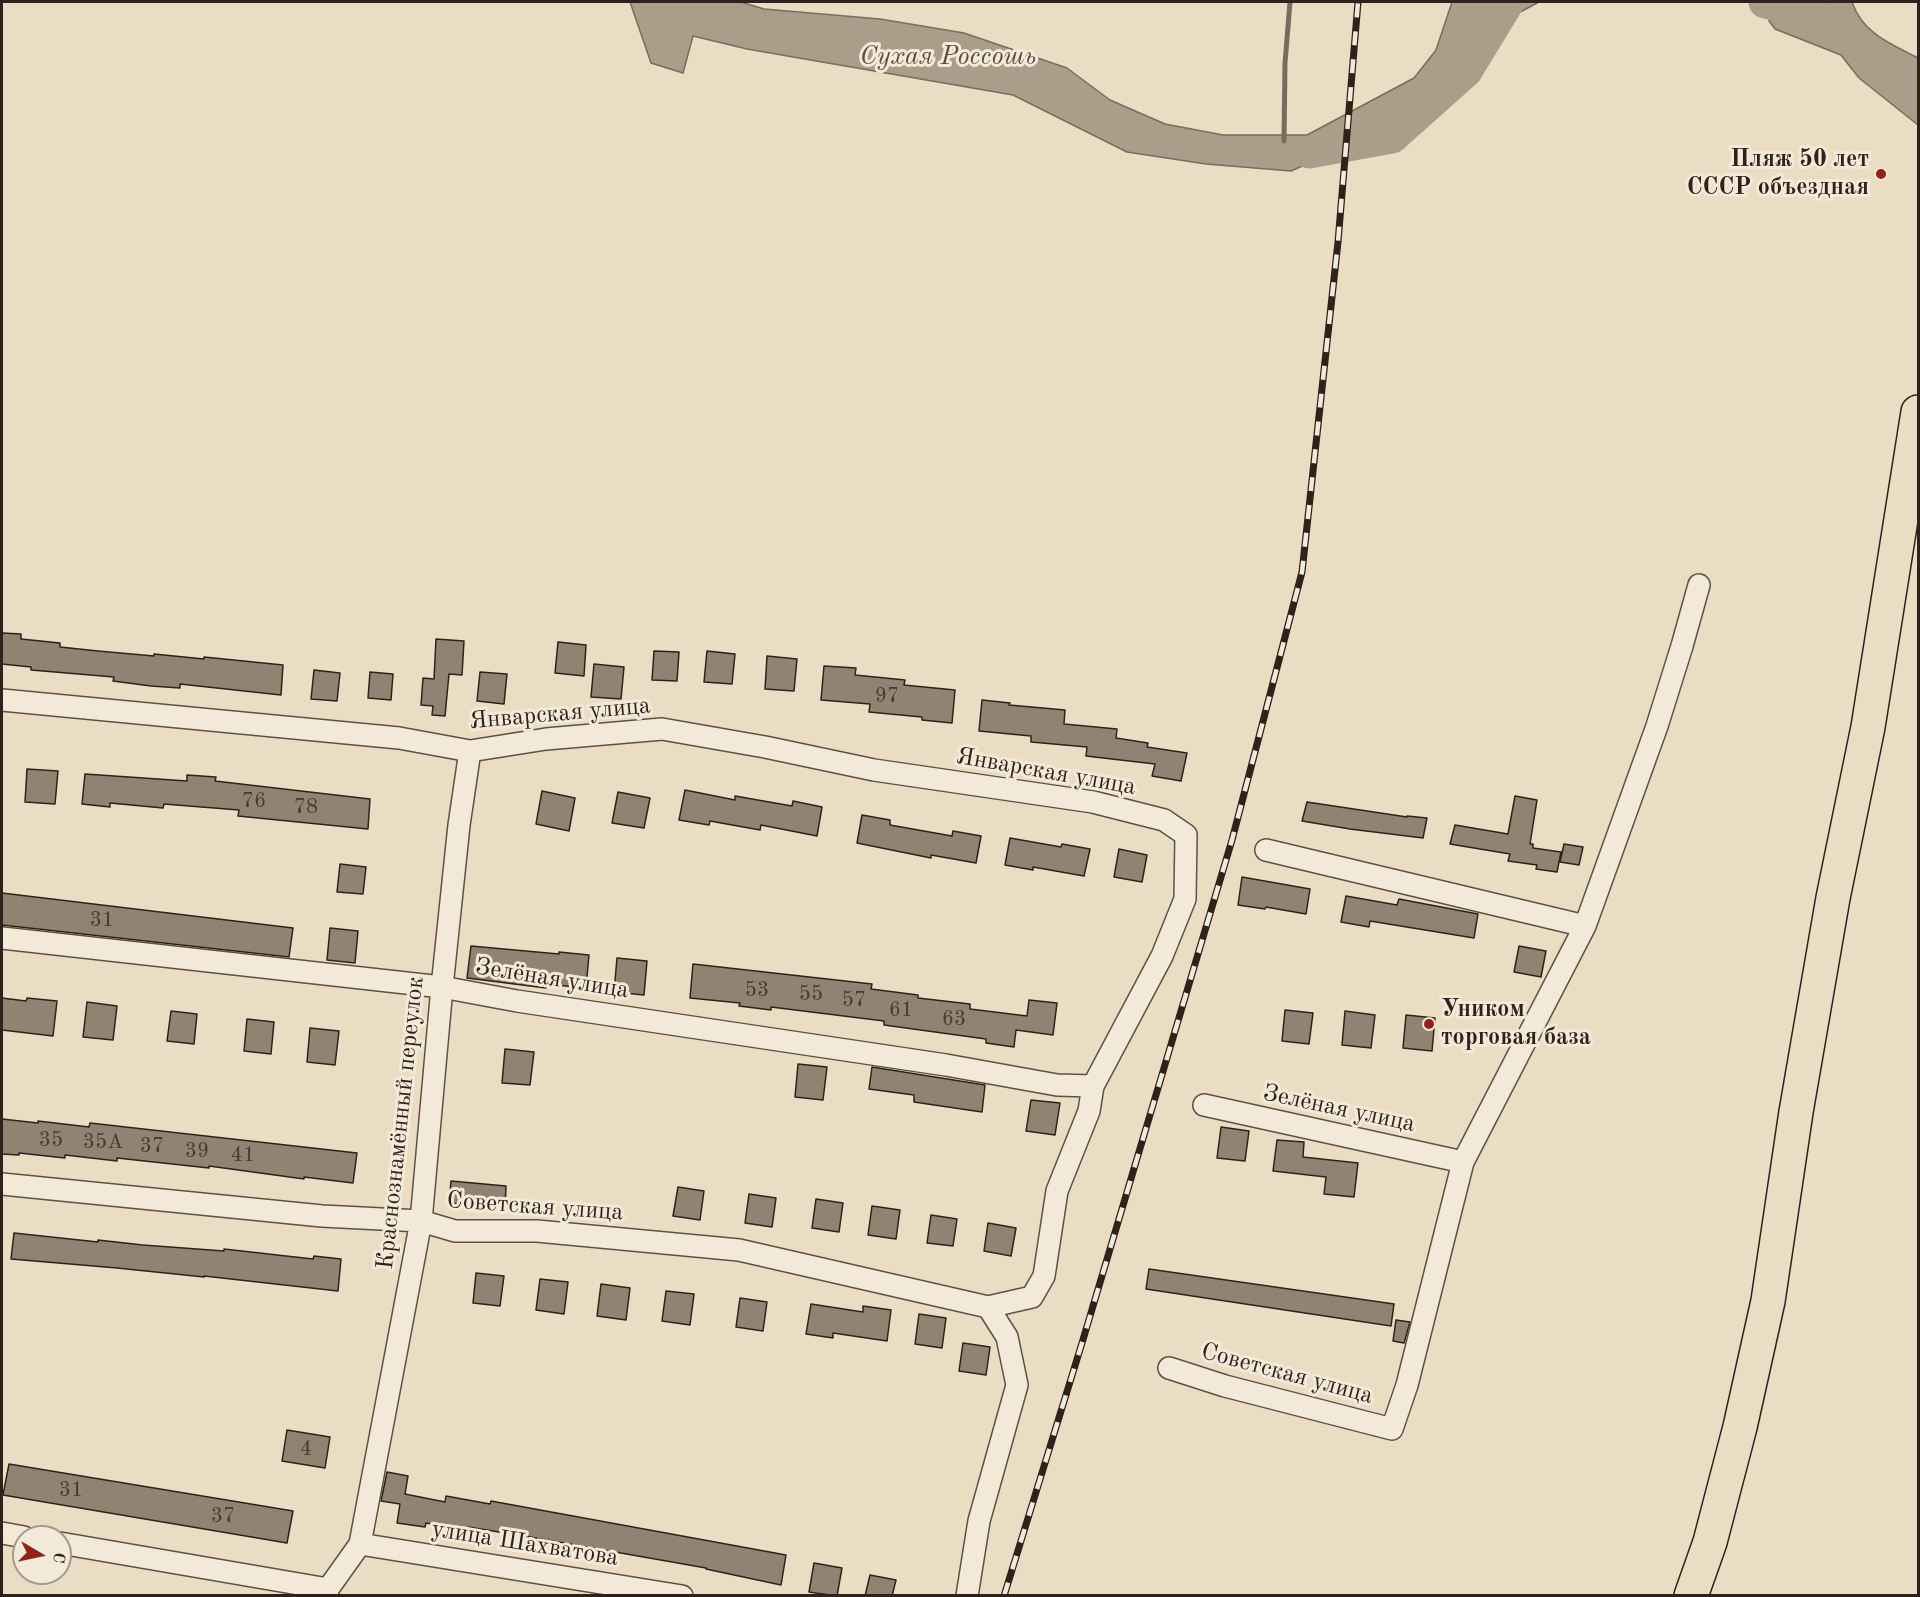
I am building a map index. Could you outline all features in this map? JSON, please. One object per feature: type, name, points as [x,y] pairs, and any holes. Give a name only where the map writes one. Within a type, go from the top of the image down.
[{"type":"main road","points":[[1691,1596],[1710,1542],[1740,1427],[1768,1301],[1798,1101],[1833,898],[1868,727],[1918,412]]},
{"type":"street","points":[[1463,1162],[1585,926],[1657,726],[1699,585]]},
{"type":"street","name":"Январская улица","points":[[2,700],[399,738],[470,751],[546,739],[662,729],[765,747],[874,770],[1093,802],[1164,820],[1186,835],[1185,899],[1162,956],[1092,1086]]},
{"type":"street","name":"Краснознамённый переулок","points":[[328,1592],[360,1544],[421,1221],[442,987],[459,825],[470,751]]},
{"type":"street","points":[[1266,850],[1585,926]]},
{"type":"street","name":"Зелёная улица","points":[[2,938],[442,987],[563,1008],[946,1065],[1057,1085],[1092,1086]]},
{"type":"street","points":[[967,1596],[979,1521],[1017,1385],[1007,1337],[988,1307],[1032,1297],[1044,1276],[1057,1191],[1089,1111],[1092,1086]]},
{"type":"street","name":"Зелёная улица","points":[[1204,1105],[1463,1162]]},
{"type":"street","name":"Советская улица","points":[[1169,1368],[1225,1386],[1392,1429],[1407,1385],[1463,1162]]},
{"type":"street","name":"Советская улица","points":[[2,1184],[322,1216],[421,1221],[455,1231],[537,1231],[739,1250],[988,1307]]},
{"type":"street","name":"улица Шахватова","points":[[360,1544],[682,1596]]},
{"type":"street","points":[[72,1545],[328,1592]]},
{"type":"water","name":"Сухая Россошь","points":[[630,2],[741,2],[764,9],[880,19],[964,33],[1067,68],[1110,100],[1165,124],[1223,135],[1307,135],[1414,78],[1436,50],[1452,2],[1539,2],[1477,35],[1437,116],[1400,123],[1291,171],[1206,164],[1127,152],[1013,95],[747,49],[693,36],[683,73],[651,63]]},
{"type":"water","points":[[1771,2],[1852,2],[1863,22],[1879,37],[1918,58],[1918,125],[1859,78],[1841,55],[1775,29],[1769,21]]},
{"type":"building","points":[[2,633],[21,634],[21,639],[60,643],[60,647],[283,665],[281,695],[180,684],[180,688],[151,686],[113,681],[114,677],[31,670],[31,667],[2,664]]},
{"type":"building","points":[[436,639],[464,641],[462,675],[449,674],[445,716],[432,715],[433,706],[421,705],[423,678],[434,679]]},
{"type":"building","points":[[558,642],[586,645],[584,676],[555,673]]},
{"type":"building","points":[[654,651],[679,652],[677,681],[652,680]]},
{"type":"building","points":[[707,651],[735,654],[732,684],[704,682]]},
{"type":"building","points":[[767,656],[797,659],[794,691],[765,689]]},
{"type":"building","points":[[594,664],[624,667],[621,699],[591,697]]},
{"type":"building","points":[[824,666],[856,668],[855,675],[905,680],[904,685],[955,690],[952,723],[922,720],[922,717],[869,712],[870,704],[821,700]]},
{"type":"building","points":[[314,670],[340,673],[337,701],[311,699]]},
{"type":"building","points":[[370,672],[393,674],[391,700],[368,698]]},
{"type":"building","points":[[480,672],[507,674],[504,704],[477,701]]},
{"type":"building","points":[[982,700],[1065,710],[1064,724],[1117,729],[1116,738],[1148,743],[1147,747],[1187,753],[1181,781],[1152,776],[1155,764],[1086,756],[1087,747],[1031,742],[1031,736],[979,731]]},
{"type":"building","points":[[27,769],[58,771],[55,804],[25,802]]},
{"type":"building","points":[[85,774],[187,781],[187,775],[216,777],[215,781],[370,799],[368,829],[238,816],[239,810],[164,804],[163,808],[110,803],[110,807],[82,804]]},
{"type":"building","points":[[685,790],[735,800],[735,796],[792,806],[793,801],[822,807],[817,836],[761,825],[760,830],[710,821],[709,825],[679,820]]},
{"type":"building","points":[[542,791],[575,798],[569,831],[536,824]]},
{"type":"building","points":[[618,792],[650,798],[644,828],[612,823]]},
{"type":"building","points":[[1515,796],[1537,800],[1530,844],[1533,844],[1533,848],[1561,852],[1557,872],[1536,869],[1537,865],[1508,861],[1510,854],[1450,844],[1455,825],[1508,834]]},
{"type":"building","points":[[1307,802],[1427,818],[1423,838],[1302,821]]},
{"type":"building","points":[[862,815],[890,820],[890,825],[952,836],[953,831],[981,836],[976,863],[931,855],[931,858],[857,843]]},
{"type":"building","points":[[1010,838],[1061,847],[1062,844],[1090,849],[1084,876],[1033,867],[1033,870],[1005,865]]},
{"type":"building","points":[[1564,844],[1583,847],[1579,865],[1560,862]]},
{"type":"building","points":[[1119,849],[1147,855],[1142,882],[1114,877]]},
{"type":"building","points":[[340,864],[366,867],[363,894],[337,892]]},
{"type":"building","points":[[1242,877],[1310,889],[1306,914],[1238,905]]},
{"type":"building","points":[[2,893],[293,928],[289,957],[2,925]]},
{"type":"building","points":[[1346,896],[1397,905],[1399,899],[1478,914],[1474,938],[1370,921],[1369,927],[1341,922]]},
{"type":"building","points":[[330,928],[358,931],[355,963],[327,960]]},
{"type":"building","points":[[471,946],[589,955],[586,988],[546,984],[546,988],[467,978]]},
{"type":"building","points":[[1519,946],[1546,951],[1541,977],[1514,972]]},
{"type":"building","points":[[617,958],[647,961],[644,995],[614,992]]},
{"type":"building","points":[[693,964],[872,984],[871,989],[918,995],[918,998],[970,1004],[970,1009],[1027,1016],[1029,1000],[1057,1003],[1053,1035],[1016,1030],[1014,1047],[986,1043],[986,1039],[884,1025],[884,1021],[771,1007],[771,1010],[739,1006],[740,1003],[690,998]]},
{"type":"building","points":[[2,998],[57,1001],[53,1036],[2,1030]]},
{"type":"building","points":[[87,1002],[117,1006],[113,1040],[83,1037]]},
{"type":"building","points":[[1285,1010],[1313,1013],[1309,1044],[1282,1041]]},
{"type":"building","points":[[171,1011],[197,1014],[194,1044],[167,1041]]},
{"type":"building","points":[[1345,1011],[1375,1015],[1371,1048],[1342,1045]]},
{"type":"building","points":[[1406,1015],[1435,1018],[1432,1051],[1403,1048]]},
{"type":"building","points":[[247,1019],[274,1022],[271,1054],[244,1051]]},
{"type":"building","points":[[310,1028],[339,1031],[335,1065],[307,1062]]},
{"type":"building","points":[[505,1049],[534,1052],[530,1085],[502,1083]]},
{"type":"building","points":[[798,1064],[827,1067],[823,1100],[795,1097]]},
{"type":"building","points":[[872,1067],[985,1085],[982,1112],[914,1102],[914,1095],[869,1089]]},
{"type":"building","points":[[1031,1100],[1060,1103],[1055,1135],[1026,1131]]},
{"type":"building","points":[[2,1119],[89,1127],[90,1123],[357,1153],[353,1183],[117,1158],[117,1161],[65,1155],[65,1158],[19,1153],[19,1155],[2,1154]]},
{"type":"building","points":[[1221,1127],[1249,1131],[1245,1161],[1217,1158]]},
{"type":"building","points":[[1277,1140],[1304,1142],[1303,1157],[1358,1163],[1354,1197],[1324,1194],[1326,1177],[1273,1171]]},
{"type":"building","points":[[451,1181],[506,1186],[505,1208],[449,1203]]},
{"type":"building","points":[[678,1187],[704,1191],[700,1220],[673,1216]]},
{"type":"building","points":[[749,1194],[776,1198],[772,1227],[745,1223]]},
{"type":"building","points":[[816,1199],[843,1203],[839,1232],[812,1228]]},
{"type":"building","points":[[872,1206],[900,1210],[896,1239],[868,1235]]},
{"type":"building","points":[[931,1215],[957,1219],[953,1246],[927,1243]]},
{"type":"building","points":[[988,1223],[1016,1228],[1011,1256],[984,1251]]},
{"type":"building","points":[[14,1233],[98,1242],[98,1240],[224,1251],[224,1249],[313,1259],[314,1256],[341,1259],[338,1291],[204,1276],[11,1259]]},
{"type":"building","points":[[1149,1269],[1394,1304],[1391,1326],[1146,1289]]},
{"type":"building","points":[[476,1273],[504,1276],[500,1306],[473,1303]]},
{"type":"building","points":[[540,1279],[568,1282],[564,1314],[536,1310]]},
{"type":"building","points":[[601,1284],[630,1288],[626,1320],[597,1316]]},
{"type":"building","points":[[666,1291],[694,1294],[690,1325],[662,1321]]},
{"type":"building","points":[[740,1298],[767,1302],[763,1331],[736,1327]]},
{"type":"building","points":[[811,1304],[863,1312],[863,1306],[891,1310],[887,1341],[833,1333],[833,1338],[806,1334]]},
{"type":"building","points":[[919,1314],[946,1318],[942,1348],[915,1344]]},
{"type":"building","points":[[1396,1320],[1410,1322],[1404,1343],[1393,1341]]},
{"type":"building","points":[[963,1343],[990,1347],[986,1375],[959,1371]]},
{"type":"building","points":[[287,1430],[330,1437],[325,1468],[282,1461]]},
{"type":"building","points":[[9,1464],[293,1511],[287,1543],[3,1495]]},
{"type":"building","points":[[387,1472],[408,1476],[405,1494],[445,1502],[446,1496],[490,1504],[491,1501],[786,1555],[781,1585],[706,1568],[530,1537],[468,1527],[468,1530],[426,1523],[425,1527],[397,1523],[400,1504],[381,1501]]},
{"type":"building","points":[[814,1563],[842,1568],[837,1596],[809,1592]]},
{"type":"building","points":[[870,1575],[896,1580],[892,1596],[865,1596]]},
{"type":"waterway","points":[[1284,141],[1285,63],[1290,2]]},
{"type":"waterway","name":"Сухая Россошь","points":[[1309,152],[1392,137],[1466,71],[1508,2]]},
{"type":"waterway","name":"Сухая Россошь","points":[[1765,2],[1811,13],[1814,16]]},
{"type":"railway","points":[[1004,1596],[1232,840],[1302,572],[1338,242],[1358,2]]},
{"type":"place","name":"Пляж 50 лет СССР объездная","points":[[1881,174]]},
{"type":"place","name":"Уником торговая база","points":[[1429,1024]]}]
